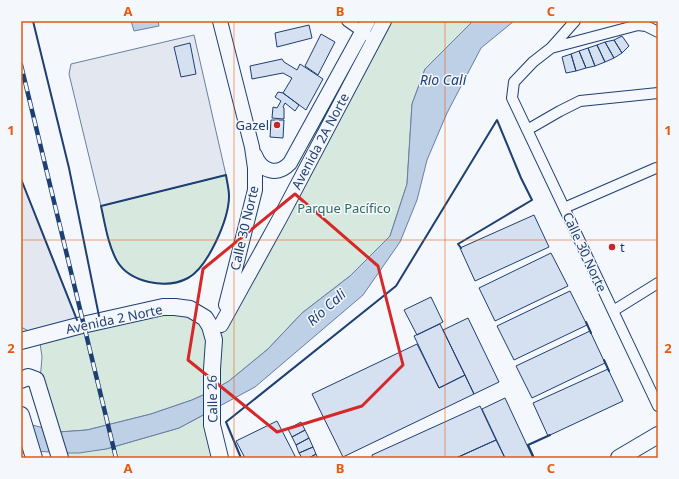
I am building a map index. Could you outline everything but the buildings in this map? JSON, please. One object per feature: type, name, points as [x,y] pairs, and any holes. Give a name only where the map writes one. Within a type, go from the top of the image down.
[{"type":"main road","name":"Calle 30 Norte","points":[[214,340],[221,325],[255,190],[255,168],[252,147],[220,21]]},
{"type":"main road","name":"Avenida 2A Norte","points":[[252,147],[259,164],[264,168],[277,171],[287,166],[368,31],[384,21]]},
{"type":"main road","name":"Avenida 2A Norte","points":[[221,325],[280,218],[368,31]]},
{"type":"main road","name":"Avenida 2 Norte","points":[[21,341],[114,318],[175,307],[190,309],[205,318],[210,326],[214,340]]},
{"type":"main road","name":"Calle 26","points":[[214,340],[212,369],[212,425],[220,456]]},
{"type":"main road","points":[[21,380],[28,377],[36,380],[60,458]]},
{"type":"main road","points":[[21,415],[34,458]]},
{"type":"main road","points":[[619,458],[658,435]]},
{"type":"street","points":[[347,21],[368,31]]},
{"type":"street","points":[[551,48],[574,21]]},
{"type":"street","points":[[551,48],[638,25],[646,26],[658,32]]},
{"type":"street","name":"Calle 30 Norte","points":[[551,48],[532,62],[514,82],[512,98],[658,406]]},
{"type":"street","points":[[527,130],[580,101],[658,93]]},
{"type":"street","points":[[564,208],[656,168]]},
{"type":"street","points":[[613,311],[658,283]]},
{"type":"highlighted area","points":[[295,194],[378,266],[403,365],[362,406],[277,432],[188,360],[203,269]]},
{"type":"green space","name":"Parque Pacífico","points":[[384,21],[473,21],[425,69],[412,104],[407,184],[390,236],[350,276],[302,313],[268,349],[229,381],[192,400],[151,414],[87,430],[59,432],[40,381],[42,357],[39,336],[21,341],[21,327],[23,328],[175,307],[212,331]]},
{"type":"green space","points":[[226,175],[229,196],[225,217],[216,242],[203,264],[196,272],[188,278],[178,282],[159,284],[144,281],[123,269],[114,255],[109,241],[101,206]]},
{"type":"green space","points":[[211,411],[220,458],[62,458],[62,453],[106,449],[179,428]]},
{"type":"shaded area","points":[[194,35],[226,175],[101,206],[69,74],[71,64]]},
{"type":"shaded area","points":[[21,179],[75,314],[78,326],[38,336],[21,327]]},
{"type":"water","points":[[131,21],[158,21],[159,26],[134,31]]},
{"type":"water","name":"Rio Cali","points":[[473,21],[514,21],[481,48],[447,113],[427,160],[417,200],[400,242],[363,295],[255,387],[179,428],[106,449],[79,453],[21,450],[21,422],[59,432],[87,430],[151,414],[192,400],[212,391],[229,381],[268,349],[302,313],[350,276],[390,236],[407,184],[412,104],[425,69]]},
{"type":"railway","points":[[21,65],[116,458]]},
{"type":"wall","points":[[33,21],[69,168],[99,316]]},
{"type":"wall","points":[[241,458],[226,422],[396,286],[497,120],[521,178],[532,200],[458,244],[461,248]]},
{"type":"wall","points":[[226,175],[229,196],[225,217],[216,242],[203,264],[196,272],[188,278],[178,282],[159,284],[144,281],[123,269],[117,261],[109,241],[101,206],[226,175]]},
{"type":"wall","points":[[21,179],[77,320]]},
{"type":"wall","points":[[586,322],[591,333]]},
{"type":"wall","points":[[604,360],[609,371]]},
{"type":"wall","points":[[534,458],[528,445],[550,435]]},
{"type":"place","name":"Gazel","points":[[277,125]]},
{"type":"place","name":"t","points":[[612,247]]},
{"type":"water label","name":"Río Cali","points":[[326,307]]}]
